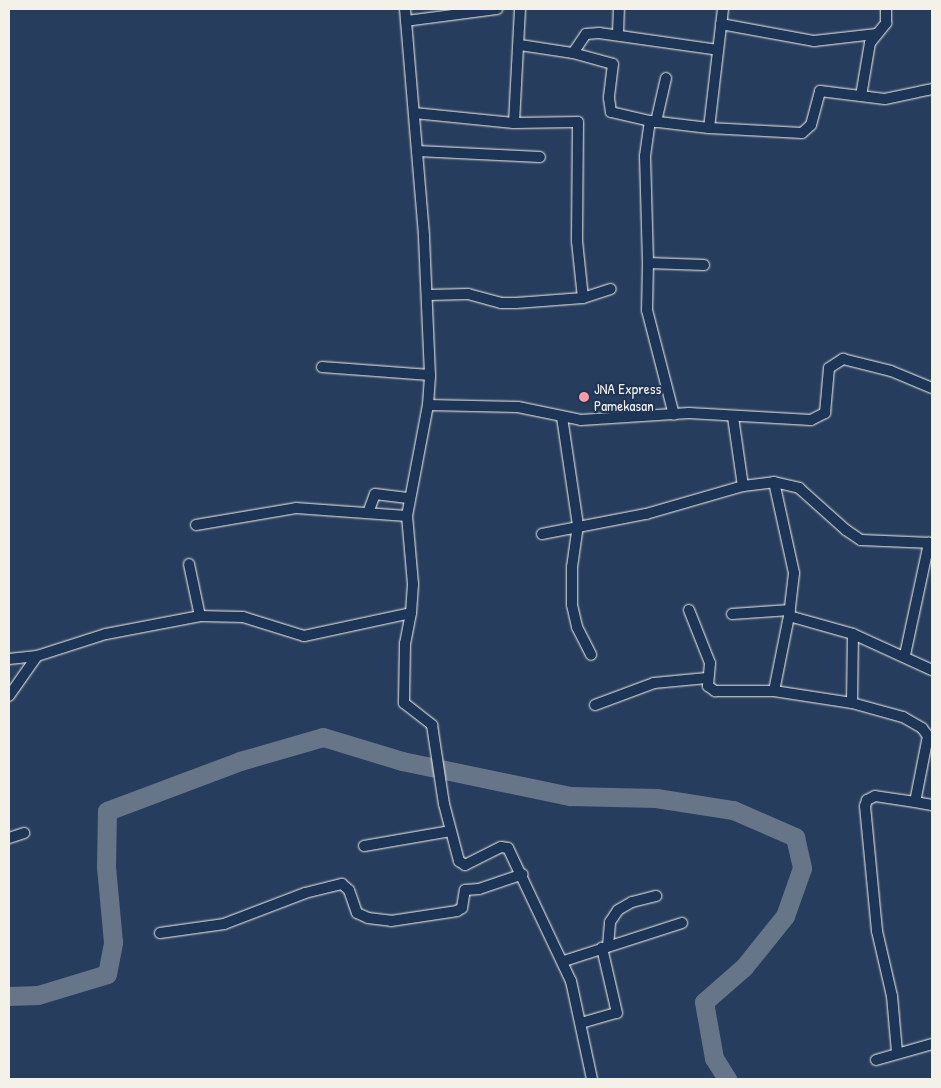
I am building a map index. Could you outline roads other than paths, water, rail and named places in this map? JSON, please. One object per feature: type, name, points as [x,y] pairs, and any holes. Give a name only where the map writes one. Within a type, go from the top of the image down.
[{"type":"street","points":[[405,9],[428,295],[430,375],[428,405],[407,516],[413,584],[411,613],[405,643],[404,703],[409,710],[431,723],[441,792],[461,864],[467,864],[505,846],[523,874],[564,961],[581,1023],[592,1079]]},
{"type":"street","points":[[406,21],[497,9]]},
{"type":"street","points":[[514,123],[520,45],[520,9]]},
{"type":"street","points":[[618,34],[619,9]]},
{"type":"street","points":[[709,128],[723,9]]},
{"type":"street","points":[[861,96],[870,43],[875,34],[886,23],[886,9]]},
{"type":"street","points":[[721,24],[815,41],[875,34]]},
{"type":"street","points":[[572,53],[589,33],[618,34],[718,50]]},
{"type":"street","points":[[520,45],[572,53],[612,63],[611,112],[653,122],[709,128],[802,133],[811,125],[818,92],[885,99],[932,89]]},
{"type":"street","points":[[666,78],[645,156],[648,263],[647,310],[674,415]]},
{"type":"street","points":[[414,113],[514,123],[579,123],[577,241],[583,298]]},
{"type":"street","points":[[417,151],[540,157]]},
{"type":"street","points":[[648,263],[704,265]]},
{"type":"street","points":[[428,295],[468,294],[506,304],[583,298],[611,289]]},
{"type":"street","points":[[428,405],[518,407],[562,417],[607,420],[707,413],[733,417],[820,417],[827,407],[829,368],[837,360],[862,362],[932,388]]},
{"type":"street","points":[[322,367],[430,375]]},
{"type":"street","points":[[562,417],[578,525],[572,567],[572,605],[577,627],[591,655]]},
{"type":"street","points":[[733,417],[743,486]]},
{"type":"street","points":[[542,534],[578,525],[646,514],[743,486],[774,482],[799,488],[846,530],[862,540],[930,543],[904,655]]},
{"type":"street","points":[[774,482],[794,573],[790,613],[774,690]]},
{"type":"street","points":[[368,514],[375,494],[410,498]]},
{"type":"street","points":[[196,524],[296,508],[407,516]]},
{"type":"street","points":[[189,564],[200,616]]},
{"type":"street","points":[[689,610],[710,663],[707,678],[710,689],[715,691],[774,690],[852,703],[903,717],[926,732],[928,742],[915,802]]},
{"type":"street","points":[[9,659],[37,656],[80,640],[200,616],[243,617],[304,636],[411,613]]},
{"type":"street","points":[[732,614],[790,613],[853,634],[904,655],[932,670]]},
{"type":"street","points":[[852,703],[853,634]]},
{"type":"street","points":[[9,696],[37,656]]},
{"type":"street","points":[[595,705],[654,683],[707,678]]},
{"type":"street","points":[[897,1052],[892,996],[877,931],[865,806],[869,798],[875,796],[932,805]]},
{"type":"street","points":[[364,846],[451,831]]},
{"type":"street","points":[[9,838],[24,833]]},
{"type":"street","points":[[160,933],[224,924],[305,893],[342,884],[349,890],[357,913],[368,918],[391,921],[457,911],[462,908],[465,890],[477,889],[523,874]]},
{"type":"street","points":[[581,1023],[617,1013],[605,947],[610,922],[618,910],[656,896]]},
{"type":"street","points":[[564,961],[682,923]]},
{"type":"street","points":[[876,1060],[897,1052],[932,1044]]},
{"type":"waterway","points":[[9,996],[38,995],[107,974],[113,942],[106,867],[107,811],[240,761],[323,737],[402,761],[570,796],[656,798],[733,810],[795,837],[802,868],[785,916],[744,967],[704,1002],[714,1058],[727,1079]]},
{"type":"place","name":"JNA Express Pamekasan","points":[[584,397]]}]
